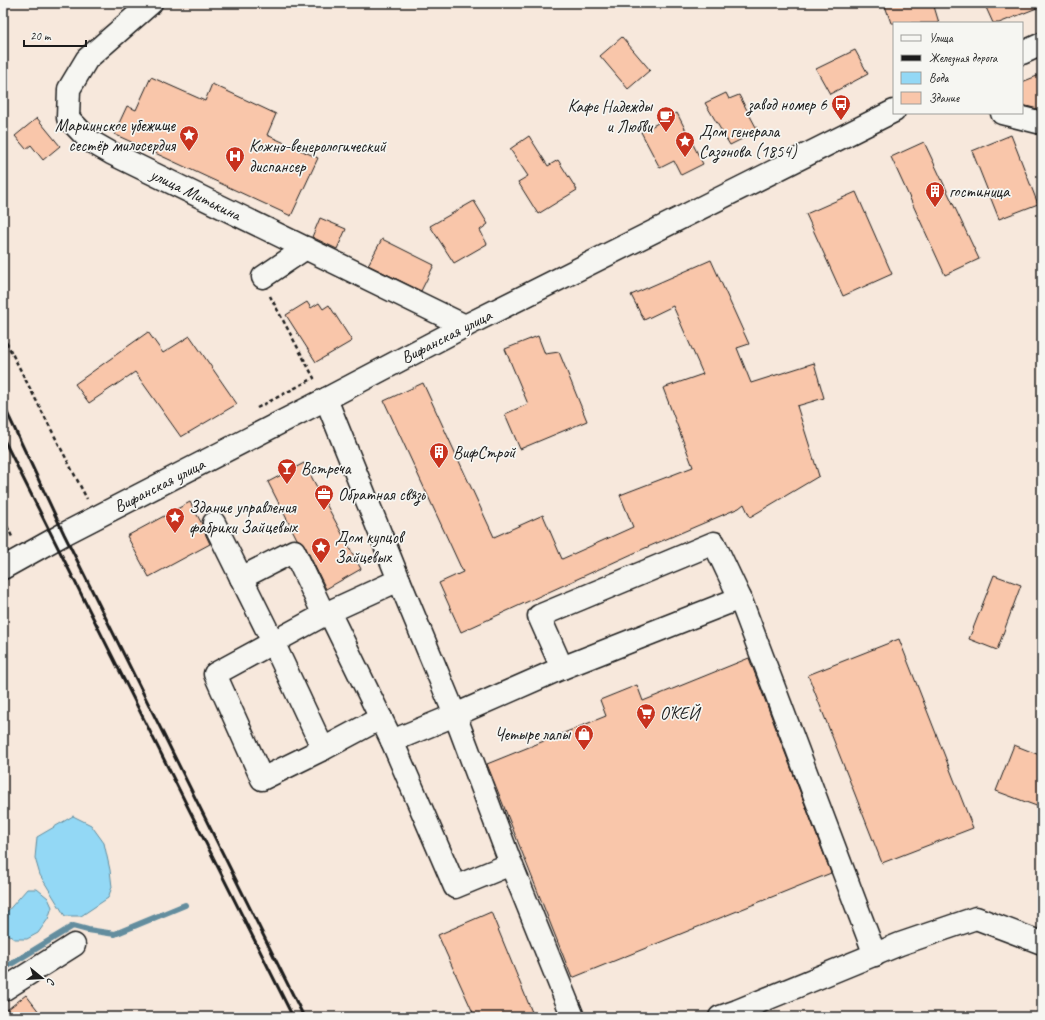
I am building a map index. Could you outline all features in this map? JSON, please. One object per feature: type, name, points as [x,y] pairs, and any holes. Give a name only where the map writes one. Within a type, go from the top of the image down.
[{"type":"main road","name":"улица Митькина","points":[[151,3],[87,59],[70,89],[68,118],[90,141],[111,153],[465,326]]},
{"type":"main road","points":[[1023,53],[1042,44]]},
{"type":"main road","name":"Вифанская улица","points":[[3,568],[64,534],[465,326],[893,112]]},
{"type":"main road","points":[[1006,114],[1042,123]]},
{"type":"main road","points":[[263,276],[306,248]]},
{"type":"main road","points":[[326,399],[455,715],[511,864],[573,1017]]},
{"type":"main road","points":[[214,523],[273,642],[323,749]]},
{"type":"main road","points":[[562,668],[539,616],[714,543],[740,598],[875,955]]},
{"type":"main road","points":[[241,578],[294,551],[392,740],[455,886],[511,864]]},
{"type":"main road","points":[[381,718],[262,779],[215,674],[327,613],[399,580]]},
{"type":"main road","points":[[392,740],[455,715],[562,668],[740,598]]},
{"type":"main road","points":[[720,1017],[900,944],[976,918],[1042,943]]},
{"type":"main road","points":[[3,990],[74,945]]},
{"type":"path","points":[[252,411],[314,378],[270,298],[263,276]]},
{"type":"path","points":[[3,336],[87,499]]},
{"type":"water","points":[[73,816],[91,825],[104,843],[112,887],[108,898],[81,916],[65,916],[40,875],[35,858],[37,837]]},
{"type":"water","points":[[27,889],[37,889],[48,898],[52,907],[48,919],[38,933],[27,939],[14,939],[3,931],[5,914]]},
{"type":"building","points":[[884,3],[933,3],[939,22],[893,22],[891,23]]},
{"type":"building","points":[[984,3],[1042,3],[1042,6],[1002,22],[993,22]]},
{"type":"building","points":[[622,37],[650,70],[628,89],[600,56]]},
{"type":"building","points":[[855,50],[868,74],[830,94],[816,69]]},
{"type":"building","points":[[1042,74],[1042,110],[1023,105],[1023,82]]},
{"type":"building","points":[[151,77],[205,101],[212,84],[276,114],[267,135],[318,158],[291,216],[114,134],[127,106],[136,110]]},
{"type":"building","points":[[726,93],[729,99],[739,95],[758,131],[730,145],[705,103]]},
{"type":"building","points":[[677,113],[703,164],[681,175],[674,161],[660,168],[641,132]]},
{"type":"building","points":[[37,118],[60,146],[43,160],[31,145],[26,149],[15,136]]},
{"type":"building","points":[[1011,135],[1038,204],[999,219],[972,151]]},
{"type":"building","points":[[529,136],[548,166],[558,160],[577,190],[538,214],[518,182],[528,176],[510,149]]},
{"type":"building","name":"гостиница","points":[[924,142],[979,259],[945,275],[891,157]]},
{"type":"building","points":[[856,192],[892,274],[843,296],[806,214]]},
{"type":"building","points":[[474,201],[488,224],[480,230],[487,244],[454,263],[430,226]]},
{"type":"building","points":[[320,218],[346,229],[337,249],[312,237]]},
{"type":"building","points":[[382,239],[434,265],[421,291],[368,265]]},
{"type":"building","points":[[711,260],[749,344],[737,348],[751,383],[814,363],[824,398],[797,406],[819,476],[750,517],[744,504],[739,508],[643,549],[461,632],[439,583],[463,572],[384,401],[423,383],[494,537],[543,515],[562,559],[633,527],[620,495],[693,467],[663,388],[703,374],[673,306],[644,320],[631,295]]},
{"type":"building","points":[[307,302],[311,308],[319,303],[323,309],[329,305],[352,341],[316,362],[286,315]]},
{"type":"building","points":[[148,332],[163,353],[190,336],[237,404],[181,437],[135,372],[89,403],[75,384]]},
{"type":"building","points":[[538,336],[545,354],[559,352],[587,421],[520,449],[505,414],[528,404],[505,349]]},
{"type":"building","points":[[304,463],[361,569],[326,589],[305,546],[297,539],[268,482]]},
{"type":"building","points":[[190,502],[202,524],[210,544],[149,577],[127,536]]},
{"type":"building","points":[[994,575],[1021,585],[997,650],[969,639]]},
{"type":"building","points":[[899,639],[973,828],[882,863],[808,675]]},
{"type":"building","points":[[749,658],[831,873],[572,978],[487,764],[606,716],[600,700],[637,685],[643,701]]},
{"type":"building","points":[[1014,745],[1042,756],[1042,808],[996,791]]},
{"type":"building","points":[[491,912],[534,1017],[475,1017],[438,935]]},
{"type":"building","points":[[26,995],[43,1017],[3,1017],[3,1013]]},
{"type":"waterway","points":[[3,969],[73,926],[115,934],[185,905]]},
{"type":"railway","points":[[3,404],[64,534],[304,1017]]},
{"type":"railway","points":[[3,438],[293,1017]]},
{"type":"place","name":"завод номер 6","points":[[841,121]]},
{"type":"place","name":"Кафе Надежды и Любви","points":[[666,133]]},
{"type":"place","name":"Мариинское убежище сестёр милосердия","points":[[189,152]]},
{"type":"place","name":"Дом генерала Сазонова (1854)","points":[[685,158]]},
{"type":"place","name":"Кожно-венерологический диспансер","points":[[235,173]]},
{"type":"place","name":"гостиница","points":[[935,208]]},
{"type":"place","name":"ВифСтрой","points":[[439,469]]},
{"type":"place","name":"Встреча","points":[[287,485]]},
{"type":"place","name":"Обратная связь","points":[[324,511]]},
{"type":"place","name":"Здание управления фабрики Зайцевых","points":[[175,534]]},
{"type":"place","name":"Дом купцов Зайцевых","points":[[321,564]]},
{"type":"place","name":"О’КЕЙ","points":[[646,730]]},
{"type":"place","name":"Четыре лапы","points":[[584,751]]}]
